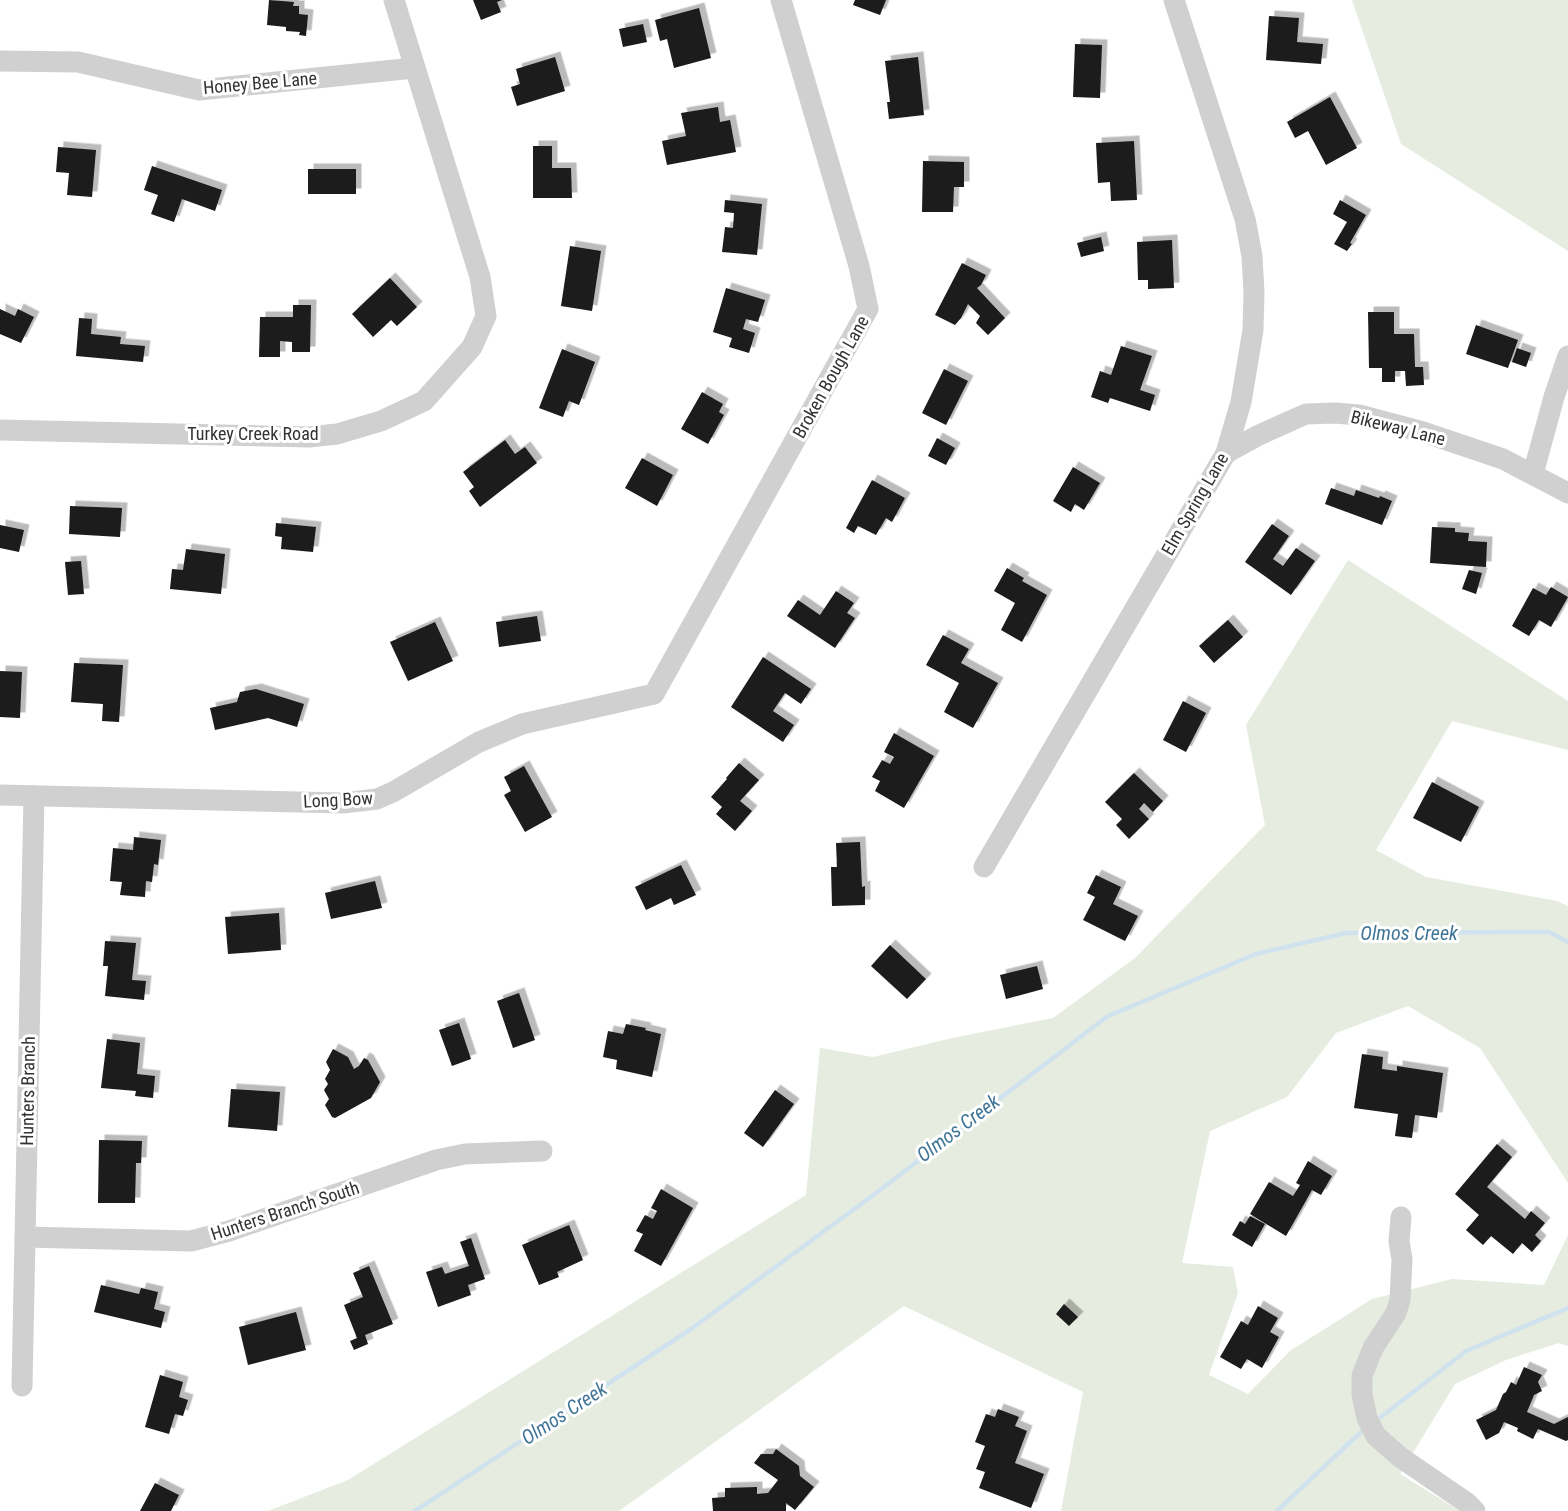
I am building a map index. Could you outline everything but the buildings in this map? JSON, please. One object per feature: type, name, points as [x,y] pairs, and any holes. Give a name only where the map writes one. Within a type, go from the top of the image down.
[{"type":"street","name":"Turkey Creek Road","points":[[0,430],[309,437],[337,434],[381,421],[424,401],[472,347],[486,316],[480,277],[394,0]]},
{"type":"street","name":"Broken Bough Lane","points":[[654,694],[868,309],[859,266],[781,0]]},
{"type":"street","name":"Elm Spring Lane","points":[[984,867],[1226,453],[1241,402],[1253,330],[1252,256],[1245,219],[1174,0]]},
{"type":"street","name":"Honey Bee Lane","points":[[0,61],[78,62],[199,90],[414,68]]},
{"type":"street","points":[[1533,474],[1568,356]]},
{"type":"street","name":"Bikeway Lane","points":[[1226,453],[1306,414],[1359,415],[1423,432],[1503,459],[1568,493]]},
{"type":"street","name":"Long Bow","points":[[0,795],[343,803],[377,800],[479,742],[522,724],[654,694]]},
{"type":"street","name":"Hunters Branch","points":[[22,1386],[34,796]]},
{"type":"street","name":"Hunters Branch South","points":[[25,1237],[197,1239],[229,1232],[436,1160],[465,1154],[542,1151]]},
{"type":"street","points":[[1401,1217],[1400,1300],[1396,1313],[1373,1348],[1362,1376],[1362,1395],[1367,1418],[1376,1436],[1400,1457],[1467,1503],[1475,1511]]},
{"type":"shaded area","points":[[1352,0],[1568,0],[1568,251],[1401,144]]},
{"type":"shaded area","points":[[1348,560],[1568,701],[1568,750],[1452,721],[1376,850],[1426,877],[1557,901],[1568,906],[1568,1183],[1480,1048],[1408,1006],[1336,1033],[1287,1097],[1210,1131],[1182,1263],[1233,1267],[1238,1293],[1209,1375],[1248,1394],[1290,1351],[1372,1299],[1452,1279],[1544,1285],[1568,1235],[1568,1346],[1559,1343],[1506,1360],[1455,1384],[1400,1474],[1460,1511],[1061,1511],[1083,1392],[904,1306],[619,1511],[268,1511],[348,1480],[806,1195],[820,1048],[873,1057],[952,1038],[1053,1018],[1135,958],[1265,825],[1246,725]]},
{"type":"waterway","name":"Olmos Creek","points":[[415,1511],[691,1329],[872,1196],[1108,1016],[1256,954],[1346,933],[1549,932],[1568,942]]},
{"type":"waterway","points":[[1381,1417],[1466,1351],[1568,1308]]},
{"type":"waterway","points":[[1277,1511],[1362,1431]]}]
